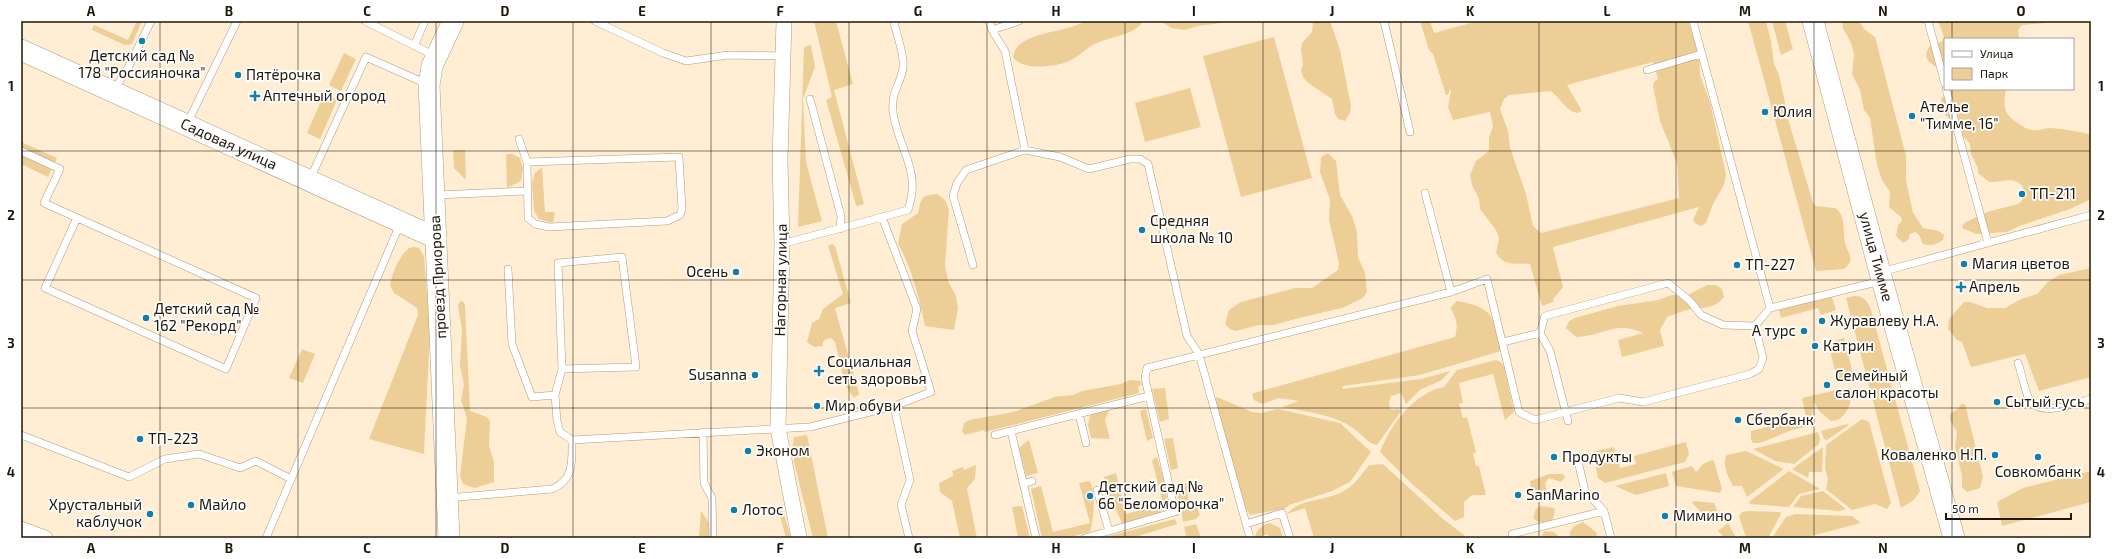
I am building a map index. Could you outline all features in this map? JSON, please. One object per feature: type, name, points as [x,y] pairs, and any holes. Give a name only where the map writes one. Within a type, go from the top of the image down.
[{"type":"street","name":"проезд Приорова","points":[[449,538],[429,85],[436,57],[453,21]]},
{"type":"street","name":"Нагорная улица","points":[[784,21],[780,160],[782,244],[778,428],[798,538]]},
{"type":"street","name":"улица Тимме","points":[[1813,21],[1881,276],[1954,538]]},
{"type":"street","name":"Садовая улица","points":[[21,50],[310,179],[436,238]]},
{"type":"street","points":[[21,529],[45,538]]},
{"type":"lane","points":[[113,91],[129,66],[151,21]]},
{"type":"lane","points":[[187,124],[237,21]]},
{"type":"lane","points":[[365,21],[436,57]]},
{"type":"lane","points":[[414,46],[425,21]]},
{"type":"lane","points":[[596,21],[663,54],[686,61],[728,55],[783,56]]},
{"type":"lane","points":[[782,244],[908,210],[914,194],[912,174],[893,113],[893,94],[904,67],[894,23],[896,21]]},
{"type":"lane","points":[[989,21],[992,30],[1004,51],[1024,150]]},
{"type":"lane","points":[[992,30],[1019,21]]},
{"type":"lane","points":[[1384,21],[1410,132]]},
{"type":"lane","points":[[1692,21],[1770,308]]},
{"type":"lane","points":[[1928,21],[1944,80]]},
{"type":"lane","points":[[1647,70],[1702,54]]},
{"type":"lane","points":[[310,179],[366,56],[429,85]]},
{"type":"lane","points":[[1946,90],[1988,243]]},
{"type":"lane","points":[[810,99],[841,216],[840,229]]},
{"type":"lane","points":[[519,138],[527,162],[526,191],[528,218],[535,224],[549,227],[667,221],[680,215],[682,209],[679,157],[527,162]]},
{"type":"lane","points":[[973,265],[953,196],[957,183],[966,170],[1024,150],[1060,157],[1089,169],[1130,158],[1140,159],[1148,164],[1187,336],[1199,354],[1250,538]]},
{"type":"lane","points":[[21,151],[60,169],[44,203],[256,298],[226,369],[45,288],[77,218]]},
{"type":"lane","points":[[434,196],[526,191]]},
{"type":"lane","points":[[1425,192],[1451,292]]},
{"type":"lane","points":[[1755,326],[1770,308],[1988,243],[2091,215]]},
{"type":"lane","points":[[562,369],[636,367],[622,258],[558,263],[562,369],[555,395],[557,420],[560,432],[572,440],[810,427],[894,406],[931,392],[912,331],[917,309],[882,217]]},
{"type":"lane","points":[[266,538],[402,221]]},
{"type":"lane","points":[[508,269],[512,344],[532,397],[555,395]]},
{"type":"lane","points":[[1086,538],[1175,512],[1145,378],[1147,368],[1451,292],[1486,280],[1503,342],[1519,412],[1535,420],[1619,398],[1643,402],[1750,374],[1760,369],[1763,358],[1755,326]]},
{"type":"lane","points":[[1568,421],[1550,351],[1540,333],[1545,316],[1668,283],[1690,301],[1701,315],[1723,325],[1755,326]]},
{"type":"lane","points":[[1503,342],[1540,333]]},
{"type":"lane","points":[[2018,363],[2030,400],[2039,407],[2052,410],[2091,399]]},
{"type":"lane","points":[[994,435],[1149,396]]},
{"type":"lane","points":[[894,406],[910,480],[901,505],[909,538]]},
{"type":"lane","points":[[1079,414],[1086,443]]},
{"type":"lane","points":[[1012,430],[1036,538]]},
{"type":"lane","points":[[703,432],[704,483],[712,498],[713,538]]},
{"type":"lane","points":[[21,435],[129,477],[165,459],[200,454],[240,468],[256,461],[291,479]]},
{"type":"lane","points":[[448,498],[552,489],[562,485],[571,469],[572,440]]},
{"type":"lane","points":[[1153,451],[1161,448]]},
{"type":"lane","points":[[1577,457],[1585,491],[1604,510],[1611,538]]},
{"type":"lane","points":[[1023,484],[1032,481]]},
{"type":"lane","points":[[1097,490],[1109,531]]},
{"type":"lane","points":[[1512,534],[1604,510]]},
{"type":"lane","points":[[1246,524],[1282,513],[1290,538]]},
{"type":"green space","points":[[137,21],[142,21],[132,44],[125,45],[92,30],[94,25],[128,40]]},
{"type":"green space","points":[[814,21],[836,21],[853,84],[834,90],[864,204],[858,206],[856,205],[826,100],[832,97]]},
{"type":"green space","points":[[1086,21],[1143,21],[1130,32],[1097,43],[1073,59],[1056,65],[1031,66],[1017,61],[1013,57],[1017,47],[1033,37],[1078,25]]},
{"type":"green space","points":[[1160,21],[1235,21],[1198,26],[1185,30],[1172,28]]},
{"type":"green space","points":[[1313,21],[1330,21],[1340,50],[1351,106],[1350,113],[1345,121],[1338,119],[1335,114],[1332,99],[1307,82],[1303,77],[1301,70],[1303,64],[1301,50],[1302,43],[1312,32]]},
{"type":"green space","points":[[1420,21],[1430,21],[1434,33],[1478,21],[1688,21],[1699,51],[1700,75],[1710,102],[1726,174],[1724,185],[1713,204],[1706,223],[1701,226],[1696,224],[1693,220],[1699,207],[1553,247],[1563,287],[1554,298],[1553,302],[1542,306],[1530,264],[1515,264],[1507,262],[1496,253],[1499,238],[1496,230],[1480,209],[1479,199],[1472,185],[1470,175],[1476,161],[1489,151],[1489,137],[1493,127],[1490,112],[1453,120],[1448,107],[1451,90],[1450,89],[1448,95],[1446,95],[1433,54],[1429,50]],"holes":[[[1653,62],[1658,79],[1654,82],[1653,86],[1660,121],[1677,163],[1679,198],[1541,233],[1533,226],[1526,194],[1510,148],[1508,131],[1500,109],[1504,99],[1509,95],[1551,91],[1570,110],[1577,113],[1582,111],[1567,85]]]},
{"type":"green space","points":[[1748,21],[1766,21],[1771,41],[1774,64],[1779,75],[1789,122],[1813,203],[1816,206],[1835,208],[1841,214],[1845,243],[1850,257],[1850,263],[1844,269],[1816,271]]},
{"type":"green space","points":[[1772,21],[1785,21],[1793,49],[1781,55]]},
{"type":"green space","points":[[1842,21],[1859,21],[1865,30],[1875,37],[1906,156],[1906,180],[1913,213],[1923,228],[1939,231],[1944,235],[1943,240],[1938,243],[1933,245],[1923,244],[1919,235],[1915,232],[1910,234],[1908,240],[1903,243],[1896,236],[1898,225],[1902,221],[1901,217],[1889,207],[1890,192],[1882,180],[1877,165],[1870,118],[1864,110],[1860,90],[1852,74],[1854,54],[1851,43],[1843,28]]},
{"type":"green space","points":[[1938,21],[2050,21],[2046,23],[2022,25],[2018,30],[2019,38],[1944,38],[1944,71],[1932,64],[1927,58],[1926,54],[1931,44],[1942,42],[1944,37]]},
{"type":"green space","points":[[1274,37],[1312,178],[1241,197],[1203,56]]},
{"type":"green space","points":[[811,45],[815,67],[803,99],[806,162],[822,221],[798,227],[804,47]]},
{"type":"green space","points":[[344,53],[356,59],[341,91],[329,85]]},
{"type":"green space","points":[[1190,88],[1201,127],[1145,142],[1135,103]]},
{"type":"green space","points":[[1949,90],[2006,90],[2004,100],[2007,113],[2013,120],[2027,129],[2040,130],[2056,128],[2091,135],[2091,199],[2070,209],[2022,225],[2007,232],[1976,234],[1962,228],[1964,223],[1987,212],[2018,204],[2022,201],[2023,187],[2016,181],[2011,180],[1989,182],[1978,173],[1978,168],[1971,154],[1970,144],[1963,136],[1960,127],[1945,115],[1941,99]]},
{"type":"green space","points":[[324,94],[337,100],[320,139],[307,133]]},
{"type":"green space","points":[[21,142],[57,158],[48,177],[21,164]]},
{"type":"green space","points":[[453,150],[465,150],[466,180],[454,168]]},
{"type":"green space","points":[[1328,153],[1336,161],[1340,195],[1352,216],[1357,232],[1358,257],[1365,273],[1367,292],[1363,298],[1342,308],[1274,325],[1259,325],[1236,331],[1230,329],[1225,324],[1229,310],[1241,302],[1295,288],[1312,288],[1338,270],[1339,263],[1329,220],[1330,200],[1320,172],[1321,157]]},
{"type":"green space","points":[[506,154],[512,154],[520,158],[523,168],[521,181],[507,188]]},
{"type":"green space","points":[[542,167],[545,212],[555,212],[553,223],[539,219],[534,211],[532,183],[535,173]]},
{"type":"green space","points":[[937,194],[945,200],[949,210],[945,265],[948,281],[956,296],[958,308],[954,330],[925,326],[911,273],[898,244],[902,224],[918,213],[921,201],[924,197]]},
{"type":"green space","points":[[832,244],[835,246],[851,303],[835,308],[859,394],[854,398],[845,385],[835,342],[831,338],[826,339],[823,342],[823,346],[814,347],[807,342],[812,323],[819,319],[823,309],[843,294],[828,246]]},
{"type":"green space","points":[[414,247],[419,248],[424,256],[430,331],[424,454],[369,439],[418,315],[417,308],[394,293],[390,286],[394,270],[399,260],[405,251]]},
{"type":"green space","points":[[2091,268],[2091,377],[2039,391],[2025,354],[1971,367],[1962,342],[1957,340],[1948,329],[1949,319],[1964,302],[1970,302],[1987,308],[2005,308],[2021,299],[2037,294],[2048,282],[2059,275]]},
{"type":"green space","points":[[1707,285],[1716,285],[1722,289],[1724,297],[1713,306],[1686,310],[1667,317],[1660,330],[1664,346],[1622,357],[1618,340],[1643,333],[1633,329],[1617,328],[1576,337],[1566,328],[1569,321],[1575,318],[1618,306],[1658,300],[1672,295],[1688,295]]},
{"type":"green space","points":[[1855,296],[1861,297],[1865,300],[1871,310],[1920,491],[1914,500],[1901,508],[1846,298]]},
{"type":"green space","points":[[1832,297],[1836,310],[1821,315],[1818,308],[1781,318],[1779,310]]},
{"type":"green space","points":[[460,301],[464,302],[465,306],[470,411],[487,417],[490,421],[489,446],[494,462],[494,482],[475,488],[463,484],[460,476],[467,418],[461,400],[464,385],[460,365],[462,330],[458,306]]},
{"type":"green space","points":[[1457,301],[1479,307],[1486,311],[1494,322],[1501,351],[1420,375],[1343,386],[1342,389],[1421,379],[1450,371],[1442,380],[1420,390],[1406,404],[1401,393],[1391,396],[1389,403],[1390,409],[1398,409],[1401,411],[1377,445],[1345,423],[1319,414],[1282,407],[1299,401],[1279,398],[1262,404],[1254,400],[1252,394],[1257,392],[1455,337],[1456,322],[1450,308]]},
{"type":"green space","points":[[1844,338],[1854,378],[1838,382],[1828,343]]},
{"type":"green space","points":[[302,349],[315,354],[303,383],[289,378]]},
{"type":"green space","points":[[1496,360],[1501,362],[1504,367],[1514,412],[1505,420],[1493,374],[1459,383],[1463,403],[1459,404],[1463,418],[1467,417],[1476,452],[1473,454],[1476,466],[1479,466],[1486,495],[1472,495],[1464,502],[1464,517],[1455,521],[1412,484],[1380,452],[1390,431],[1397,421],[1405,411],[1423,395],[1444,387],[1457,370]]},
{"type":"green space","points":[[1130,380],[1140,381],[1142,385],[1138,386],[1139,393],[985,432],[984,430],[965,435],[962,431],[964,423],[969,420],[1013,412],[1055,397],[1073,395],[1082,391],[1121,384]]},
{"type":"green space","points":[[1165,388],[1169,419],[1160,422],[1152,389]]},
{"type":"green space","points":[[1849,388],[1851,397],[1849,406],[1842,417],[1838,420],[1831,421],[1819,411],[1814,401],[1810,426],[1792,430],[1760,443],[1753,443],[1751,440],[1751,431],[1806,417],[1802,398]]},
{"type":"green space","points":[[1217,397],[1252,412],[1261,413],[1278,409],[1340,423],[1371,452],[1350,482],[1332,491],[1289,505],[1284,509],[1250,515],[1245,508],[1215,399]]},
{"type":"green space","points":[[1961,404],[1965,404],[1983,477],[1980,488],[1967,492],[1962,487],[1962,476],[1955,446],[1957,432],[1950,420],[1950,414],[1959,408]]},
{"type":"green space","points":[[1110,408],[1105,420],[1110,439],[1091,438],[1088,425],[1090,415]]},
{"type":"green space","points":[[1146,409],[1153,438],[1147,441],[1140,411]]},
{"type":"green space","points":[[1862,419],[1869,422],[1891,503],[1887,509],[1875,504],[1852,510],[1826,489],[1828,479],[1825,469],[1826,445]]},
{"type":"green space","points":[[1847,424],[1849,425],[1827,440],[1824,439],[1821,431]]},
{"type":"green space","points":[[1818,432],[1820,439],[1819,444],[1794,464],[1775,461],[1753,449]]},
{"type":"green space","points":[[807,435],[828,538],[813,538],[794,462],[792,450],[794,437]]},
{"type":"green space","points":[[1173,438],[1178,468],[1171,470],[1164,439]]},
{"type":"green space","points":[[1029,440],[1038,473],[1026,476],[1019,448]]},
{"type":"green space","points":[[1686,442],[1689,454],[1685,462],[1605,483],[1598,478],[1593,452],[1614,447],[1620,468],[1636,464],[1634,456]]},
{"type":"green space","points":[[1823,447],[1822,472],[1809,472],[1808,478],[1792,469]]},
{"type":"green space","points":[[1746,451],[1784,469],[1747,497],[1742,486],[1733,486],[1725,467],[1725,459],[1727,455]]},
{"type":"green space","points":[[1157,457],[1166,488],[1166,504],[1156,515],[1140,520],[1122,523],[1105,486],[1104,477],[1116,473],[1126,514],[1163,504],[1152,460]]},
{"type":"green space","points":[[1712,460],[1714,461],[1722,489],[1720,493],[1676,486],[1672,472],[1692,466],[1696,472],[1703,464]]},
{"type":"green space","points":[[1383,464],[1443,519],[1468,538],[1314,538],[1305,508],[1287,514],[1297,506],[1341,493],[1354,483],[1369,465]]},
{"type":"green space","points":[[976,465],[975,479],[967,488],[977,538],[960,538],[952,501],[940,492],[939,483],[953,476],[952,471],[963,467],[964,470]]},
{"type":"green space","points":[[1789,471],[1820,489],[1799,494],[1789,507],[1750,504],[1749,502]]},
{"type":"green space","points":[[2091,471],[2091,502],[2002,526],[1997,502],[2023,488]]},
{"type":"green space","points":[[1666,473],[1669,486],[1636,495],[1615,486]]},
{"type":"green space","points":[[1549,474],[1563,474],[1565,477],[1561,482],[1549,478],[1545,483],[1547,494],[1538,499],[1532,496],[1530,481]]},
{"type":"green space","points":[[1090,481],[1094,506],[1090,532],[1066,538],[1042,538],[1031,489],[1041,486],[1053,532],[1090,523],[1079,483]]},
{"type":"green space","points":[[1186,483],[1189,501],[1180,505],[1175,486]]},
{"type":"green space","points":[[1823,491],[1846,509],[1839,511],[1793,507],[1801,496]]},
{"type":"green space","points":[[1694,501],[1714,503],[1720,518],[1713,524],[1692,503]]},
{"type":"green space","points":[[1192,505],[1197,506],[1200,515],[1196,519],[1183,522],[1181,509]]},
{"type":"green space","points":[[1022,506],[1030,538],[1018,538],[1012,507]]},
{"type":"green space","points":[[1541,506],[1554,508],[1555,511],[1552,522],[1538,522],[1533,518],[1536,509]]},
{"type":"green space","points":[[701,511],[710,524],[710,538],[699,538]]},
{"type":"green space","points":[[783,511],[791,538],[786,538],[779,512]]},
{"type":"green space","points":[[1742,512],[1780,512],[1781,514],[1768,538],[1746,538],[1739,516]]},
{"type":"green space","points":[[1795,514],[1852,516],[1861,523],[1803,538],[1772,538],[1786,517]]},
{"type":"green space","points":[[1175,519],[1177,524],[1132,538],[1105,537]]},
{"type":"green space","points":[[1583,522],[1596,532],[1598,538],[1570,538],[1570,532],[1573,527]]},
{"type":"green space","points":[[1270,523],[1280,528],[1283,538],[1269,538],[1268,534],[1255,538],[1256,533],[1260,528]]},
{"type":"green space","points":[[1728,523],[1736,538],[1725,538],[1718,531]]},
{"type":"green space","points":[[1196,524],[1201,538],[1187,538],[1184,527]]},
{"type":"green space","points":[[1544,531],[1554,532],[1560,538],[1541,538]]},
{"type":"place","name":"Детский сад № 178 \"Россияночка\"","points":[[142,41]]},
{"type":"place","name":"Пятёрочка","points":[[238,75]]},
{"type":"place","name":"Аптечный огород","points":[[255,96]]},
{"type":"place","name":"Юлия","points":[[1765,112]]},
{"type":"place","name":"Ателье \"Тимме, 16\"","points":[[1912,116]]},
{"type":"place","name":"ТП-211","points":[[2022,194]]},
{"type":"place","name":"Средняя школа № 10","points":[[1142,230]]},
{"type":"place","name":"Магия цветов","points":[[1964,264]]},
{"type":"place","name":"ТП-227","points":[[1737,265]]},
{"type":"place","name":"Осень","points":[[736,272]]},
{"type":"place","name":"Апрель","points":[[1961,287]]},
{"type":"place","name":"Детский сад № 162 \"Рекорд\"","points":[[146,318]]},
{"type":"place","name":"Журавлеву Н.А.","points":[[1822,321]]},
{"type":"place","name":"А турс","points":[[1804,331]]},
{"type":"place","name":"Катрин","points":[[1815,346]]},
{"type":"place","name":"Социальная сеть здоровья","points":[[819,371]]},
{"type":"place","name":"Susanna","points":[[755,375]]},
{"type":"place","name":"Семейный салон красоты","points":[[1827,385]]},
{"type":"place","name":"Сытый гусь","points":[[1997,402]]},
{"type":"place","name":"Мир обуви","points":[[817,406]]},
{"type":"place","name":"Сбербанк","points":[[1738,420]]},
{"type":"place","name":"ТП-223","points":[[140,439]]},
{"type":"place","name":"Эконом","points":[[748,451]]},
{"type":"place","name":"Коваленко Н.П.","points":[[1995,455]]},
{"type":"place","name":"Продукты","points":[[1554,457]]},
{"type":"place","name":"Совкомбанк","points":[[2038,457]]},
{"type":"place","name":"SanMarino","points":[[1518,495]]},
{"type":"place","name":"Детский сад № 66 \"Беломорочка\"","points":[[1090,496]]},
{"type":"place","name":"Майло","points":[[191,505]]},
{"type":"place","name":"Лотос","points":[[734,510]]},
{"type":"place","name":"Хрустальный каблучок","points":[[150,514]]},
{"type":"place","name":"Мимино","points":[[1665,516]]}]
